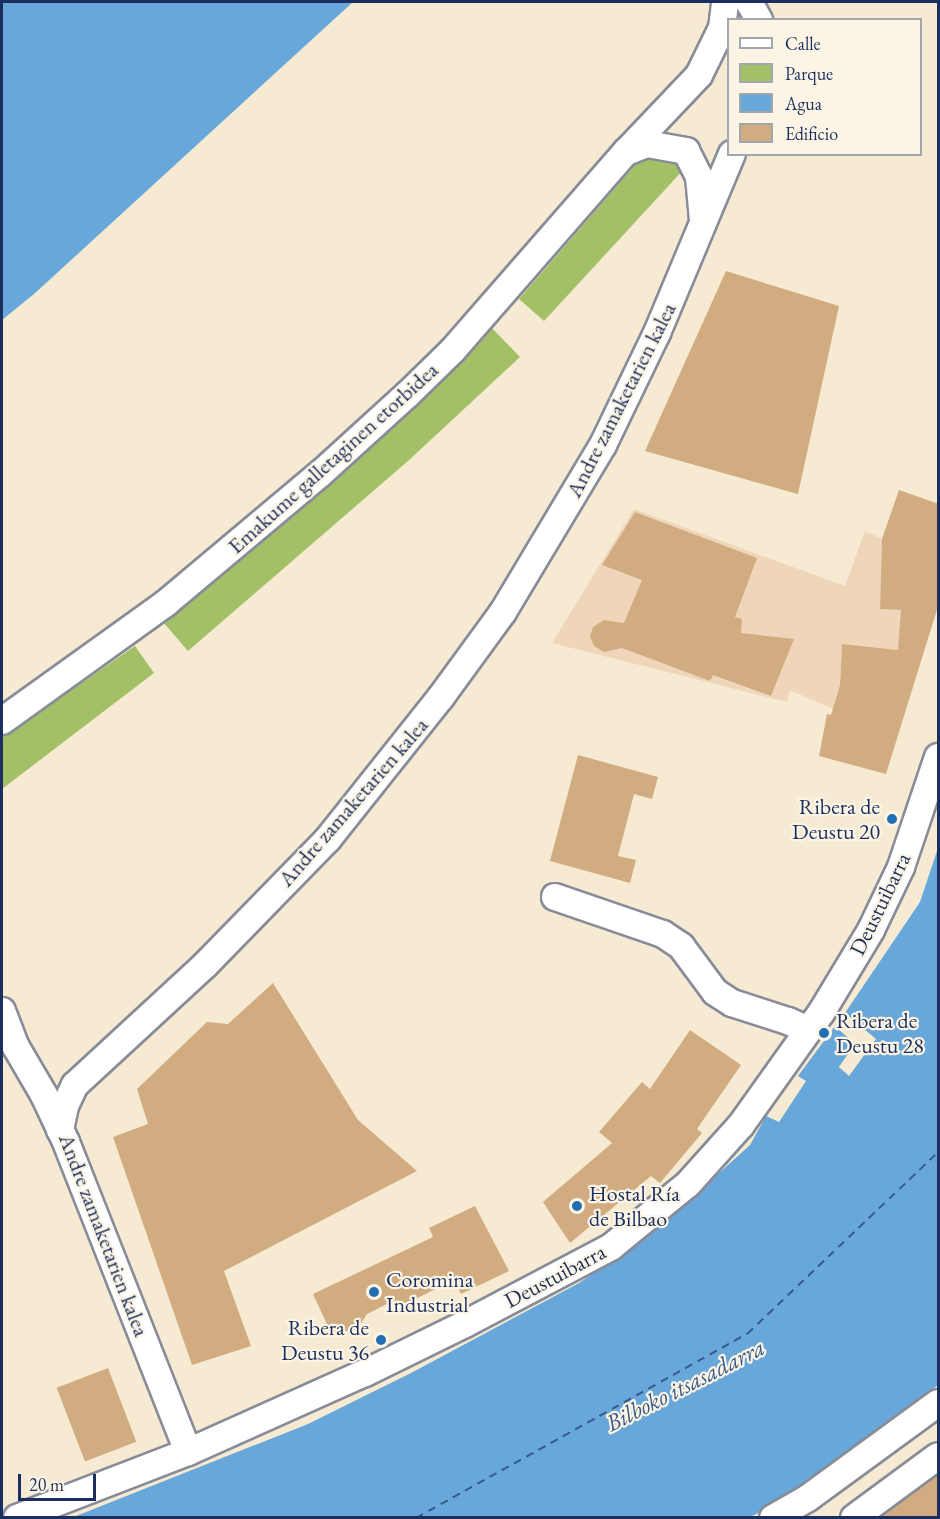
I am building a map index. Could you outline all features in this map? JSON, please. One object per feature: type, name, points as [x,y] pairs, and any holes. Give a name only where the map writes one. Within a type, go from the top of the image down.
[{"type":"street","name":"Emakume galletaginen etorbidea","points":[[2,722],[166,603],[320,474],[453,350],[626,152],[699,75],[722,28],[725,2]]},
{"type":"street","points":[[749,2],[758,18]]},
{"type":"street","points":[[626,152],[647,144],[686,151],[699,177],[704,226]]},
{"type":"street","name":"Andre zamaketarien kalea","points":[[188,1452],[60,1131],[65,1106],[75,1085],[205,965],[328,839],[441,698],[503,612],[603,445],[657,333],[704,226],[731,156]]},
{"type":"street","name":"Deustuibarra","points":[[17,1518],[188,1452],[365,1373],[611,1247],[688,1184],[741,1125],[808,1030],[878,915],[905,858],[939,757]]},
{"type":"street","points":[[555,897],[663,934],[681,946],[704,981],[715,992],[732,1003],[808,1030]]},
{"type":"street","points":[[2,1011],[16,1047],[44,1095],[60,1131]]},
{"type":"street","points":[[16,1047],[52,1077],[75,1085]]},
{"type":"street","points":[[773,1518],[808,1498],[939,1403]]},
{"type":"street","points":[[854,1518],[939,1456]]},
{"type":"shaded area","points":[[634,509],[845,586],[865,531],[882,539],[880,609],[936,613],[923,654],[842,644],[840,685],[833,709],[790,690],[787,702],[552,643]]},
{"type":"green space","points":[[654,152],[671,155],[685,168],[544,321],[519,299],[636,164]]},
{"type":"green space","points":[[489,325],[520,357],[408,461],[188,651],[163,622],[391,428],[465,354]]},
{"type":"green space","points":[[135,646],[154,673],[2,789],[2,738]]},
{"type":"water","points":[[2,2],[353,2],[34,294],[2,320]]},
{"type":"water","name":"Bilboko itsasadarra","points":[[938,848],[938,1385],[850,1455],[802,1491],[750,1517],[71,1518],[308,1424],[411,1373],[579,1283],[655,1231],[750,1145],[766,1116],[779,1122],[806,1081],[798,1076],[835,1026],[856,1044],[839,1067],[849,1075],[875,1039],[845,1013],[920,902]]},
{"type":"pier","points":[[845,1013],[876,1039],[849,1076],[839,1067],[855,1044],[835,1026],[837,1024],[858,1044],[843,1066],[849,1071],[871,1040],[843,1015]]},
{"type":"building","points":[[726,271],[839,306],[798,494],[645,451]]},
{"type":"building","points":[[899,490],[939,504],[939,603],[886,774],[819,756],[827,714],[831,715],[840,685],[842,644],[898,650],[901,610],[880,609],[882,539]]},
{"type":"building","points":[[635,512],[757,558],[735,617],[742,619],[741,633],[794,639],[771,696],[713,675],[710,681],[622,648],[604,652],[594,646],[590,636],[593,627],[604,620],[624,623],[642,580],[602,565]]},
{"type":"building","points":[[578,755],[658,777],[652,799],[634,794],[618,856],[636,860],[630,883],[550,861]]},
{"type":"building","points":[[273,983],[358,1120],[417,1171],[224,1271],[251,1346],[192,1365],[113,1137],[148,1124],[137,1089],[207,1022],[228,1024]]},
{"type":"building","points":[[690,1030],[741,1065],[697,1129],[702,1133],[660,1183],[651,1176],[570,1243],[543,1202],[612,1143],[599,1132],[642,1082],[650,1089]]},
{"type":"building","points":[[475,1206],[509,1271],[461,1294],[454,1280],[407,1303],[393,1301],[367,1314],[360,1325],[333,1337],[313,1294],[433,1237],[429,1228]]},
{"type":"building","points":[[108,1368],[136,1442],[85,1461],[57,1388]]},
{"type":"building","points":[[939,1474],[939,1518],[881,1518],[887,1513]]},
{"type":"ferry route","points":[[416,1518],[747,1334],[938,1152]]},
{"type":"place","name":"Ribera de Deustu 20","points":[[892,819]]},
{"type":"place","name":"Ribera de Deustu 28","points":[[824,1033]]},
{"type":"place","name":"Hostal Ría de Bilbao","points":[[577,1206]]},
{"type":"place","name":"Coromina Industrial","points":[[374,1292]]},
{"type":"place","name":"Ribera de Deustu 36","points":[[381,1340]]}]
